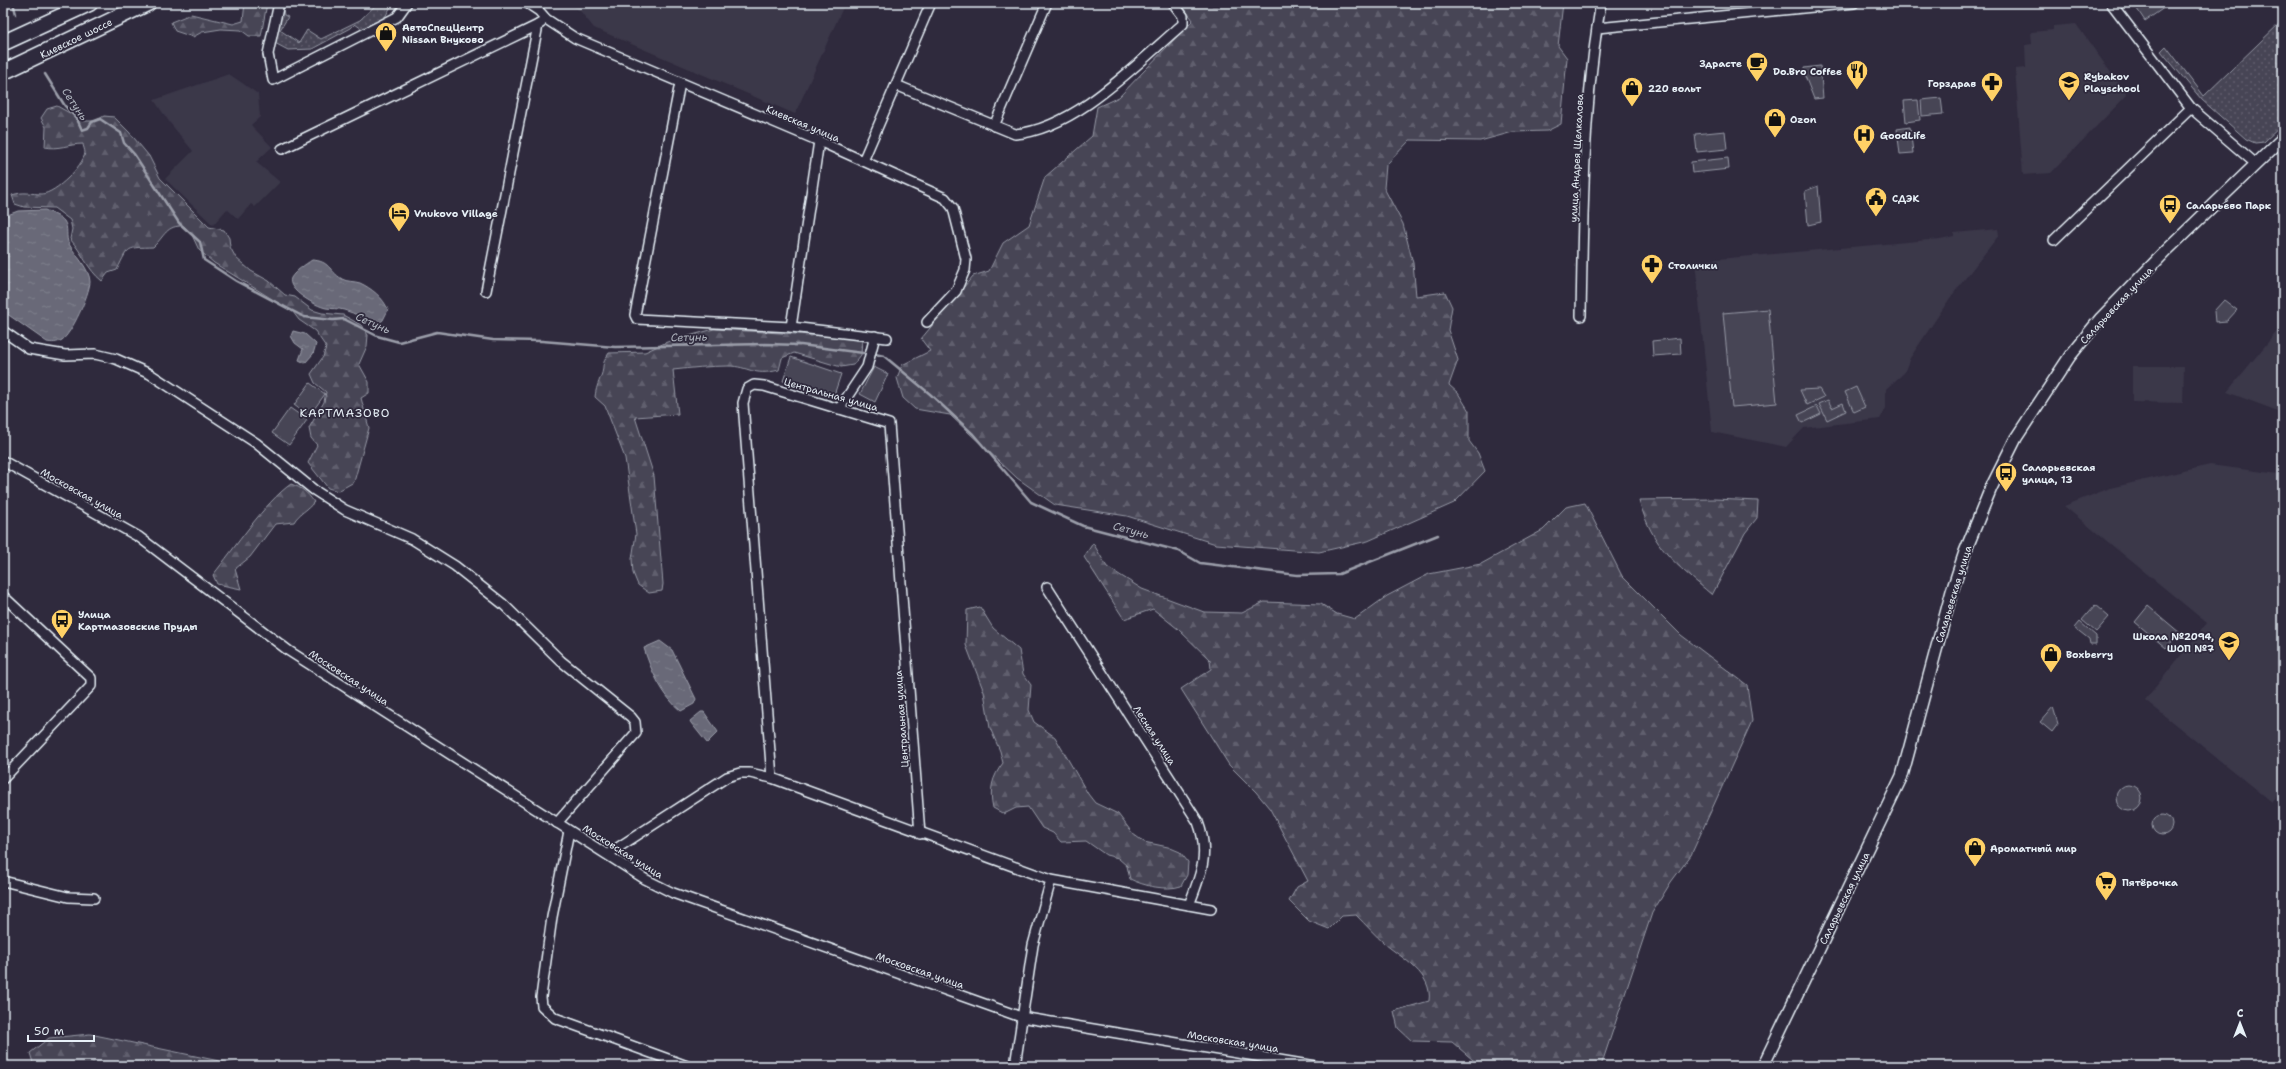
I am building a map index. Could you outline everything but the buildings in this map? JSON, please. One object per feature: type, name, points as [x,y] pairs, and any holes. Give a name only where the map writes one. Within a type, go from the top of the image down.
[{"type":"highway","points":[[6,42],[90,3]]},
{"type":"highway","name":"Киевское шоссе","points":[[3,72],[148,3]]},
{"type":"street","points":[[279,3],[268,54],[273,80],[397,18],[407,3]]},
{"type":"street","name":"Киевская улица","points":[[527,3],[539,11],[546,19],[575,38],[819,141],[935,192],[945,198],[953,208],[966,259],[966,270],[956,291],[926,322]]},
{"type":"street","points":[[863,161],[932,3]]},
{"type":"street","points":[[994,126],[1047,3]]},
{"type":"street","points":[[896,85],[1015,134],[1032,133],[1061,121],[1089,104],[1183,24],[1183,16],[1173,3]]},
{"type":"street","name":"улица Андрея Щелкалова","points":[[1582,316],[1587,138],[1593,55],[1601,3]]},
{"type":"street","points":[[1597,28],[1854,3]]},
{"type":"street","points":[[2111,3],[2191,108],[2256,164]]},
{"type":"street","points":[[282,149],[538,25],[546,19]]},
{"type":"street","points":[[486,291],[538,25]]},
{"type":"street","points":[[680,82],[635,315],[640,320],[791,327],[887,338]]},
{"type":"street","points":[[2054,240],[2191,108]]},
{"type":"street","name":"Саларьевская улица","points":[[1763,1066],[1902,776],[1964,552],[1991,488],[2016,438],[2070,356],[2101,318],[2283,138]]},
{"type":"street","points":[[791,327],[819,141]]},
{"type":"street","points":[[3,331],[29,349],[66,355],[95,354],[116,359],[150,374],[256,443],[314,490],[345,510],[412,540],[455,566],[503,604],[561,661],[631,717],[635,722],[636,733],[557,823]]},
{"type":"street","points":[[839,409],[867,367],[875,336]]},
{"type":"street","name":"Центральная улица","points":[[772,778],[743,403],[744,394],[747,388],[754,385],[764,386],[886,422],[890,428],[920,834]]},
{"type":"street","name":"Московская улица","points":[[3,461],[139,537],[289,651],[645,879],[673,893],[1021,1017],[1315,1066]]},
{"type":"street","name":"Лесная улица","points":[[1047,587],[1198,822],[1204,838],[1205,854],[1200,876],[1189,905]]},
{"type":"street","points":[[3,596],[91,678],[91,686],[3,779]]},
{"type":"street","points":[[608,854],[727,777],[740,773],[750,773],[772,778],[920,834],[1051,880],[1211,909]]},
{"type":"street","points":[[569,831],[552,917],[541,997],[542,1006],[555,1018],[687,1066]]},
{"type":"street","points":[[1015,1066],[1021,1017],[1033,945],[1051,880]]},
{"type":"street","points":[[3,881],[68,897],[94,898]]},
{"type":"shaded area","points":[[570,3],[845,3],[795,114],[594,28],[581,12]]},
{"type":"shaded area","name":"Rybakov Playschool","points":[[2076,24],[2127,95],[2051,173],[2023,175],[2015,69],[2026,68],[2025,45],[2032,44],[2031,32],[2053,30],[2053,26]]},
{"type":"shaded area","points":[[229,74],[258,94],[260,117],[251,125],[272,147],[256,162],[280,182],[255,207],[251,204],[238,219],[227,209],[213,225],[165,179],[193,151],[170,123],[154,100]]},
{"type":"shaded area","points":[[1998,229],[1999,235],[1950,298],[1910,358],[1904,373],[1886,389],[1886,408],[1880,419],[1804,428],[1786,447],[1712,432],[1695,261],[1940,239],[1954,236],[1954,233]]},
{"type":"shaded area","points":[[2283,324],[2283,413],[2227,392]]},
{"type":"shaded area","points":[[2132,366],[2184,366],[2183,403],[2132,402]]},
{"type":"shaded area","points":[[2210,465],[2279,474],[2283,478],[2283,788],[2271,802],[2145,700],[2207,623],[2064,506],[2110,488]]},
{"type":"green space","points":[[245,3],[267,3],[261,36],[249,36],[241,30],[221,29],[202,32],[193,37],[175,31],[171,22],[191,14],[233,24],[243,21]]},
{"type":"green space","points":[[378,3],[393,3],[385,17],[362,29],[355,24],[351,28],[312,49],[288,50],[271,41],[280,10],[283,9],[284,15],[288,17],[280,30],[299,43],[307,30],[321,39],[360,20]]},
{"type":"green space","points":[[1180,3],[1563,3],[1558,46],[1567,58],[1561,124],[1547,131],[1513,132],[1480,141],[1410,140],[1386,165],[1384,188],[1403,224],[1413,263],[1416,296],[1445,292],[1452,307],[1448,330],[1458,360],[1449,385],[1458,393],[1469,411],[1469,441],[1478,453],[1485,471],[1454,503],[1368,541],[1319,552],[1216,544],[1127,516],[1055,505],[1017,478],[950,415],[915,409],[903,398],[897,378],[902,365],[930,351],[921,339],[973,276],[989,271],[1003,243],[1029,225],[1045,177],[1092,136],[1097,107],[1119,97],[1193,20]]},
{"type":"green space","points":[[2133,3],[2171,3],[2145,21]]},
{"type":"green space","points":[[2283,20],[2283,124],[2264,142],[2255,143],[2246,139],[2202,100],[2161,51],[2166,46],[2204,96]]},
{"type":"green space","points":[[1820,66],[1823,98],[1814,99],[1805,76],[1804,68]]},
{"type":"green space","points":[[1941,98],[1943,114],[1922,116],[1921,100]]},
{"type":"green space","points":[[1918,100],[1920,120],[1906,122],[1904,101]]},
{"type":"green space","points":[[57,106],[84,121],[95,121],[104,116],[114,117],[149,156],[160,178],[209,227],[224,230],[229,238],[230,247],[236,258],[251,271],[269,281],[285,295],[295,297],[312,310],[322,313],[343,315],[361,325],[368,335],[367,346],[359,364],[369,382],[369,393],[361,398],[369,428],[354,482],[338,491],[328,488],[308,463],[317,445],[311,438],[309,428],[324,402],[326,392],[315,383],[311,374],[323,357],[326,347],[315,331],[299,320],[293,312],[214,263],[199,250],[191,233],[184,226],[169,229],[153,247],[133,248],[127,252],[117,270],[108,273],[102,281],[92,271],[70,239],[72,229],[70,220],[54,208],[24,207],[15,204],[12,195],[24,193],[42,194],[54,189],[68,178],[83,158],[85,153],[83,144],[54,148],[45,147],[46,127],[41,118],[47,109]]},
{"type":"green space","points":[[1910,127],[1913,153],[1900,154],[1897,129]]},
{"type":"green space","points":[[1725,131],[1727,149],[1697,152],[1695,134]]},
{"type":"green space","points":[[1728,158],[1729,169],[1692,173],[1691,162]]},
{"type":"green space","points":[[1818,186],[1821,222],[1808,225],[1805,191]]},
{"type":"green space","points":[[2224,300],[2237,310],[2227,321],[2215,322],[2214,311]]},
{"type":"green space","points":[[1768,309],[1777,403],[1732,407],[1723,313]]},
{"type":"green space","points":[[714,329],[862,338],[861,355],[853,365],[841,367],[794,353],[782,358],[779,370],[770,372],[757,372],[735,366],[673,370],[678,414],[635,417],[654,476],[663,584],[662,591],[649,593],[638,585],[633,573],[632,559],[636,534],[625,458],[605,406],[595,397],[604,363],[609,353],[645,352],[667,342]]},
{"type":"green space","points":[[1680,338],[1681,354],[1653,356],[1652,341]]},
{"type":"green space","points":[[791,357],[841,374],[833,398],[783,381]]},
{"type":"green space","points":[[874,367],[888,374],[875,402],[860,394]]},
{"type":"green space","points":[[310,383],[325,394],[309,416],[294,405]]},
{"type":"green space","points":[[1856,387],[1865,407],[1854,412],[1845,392]]},
{"type":"green space","points":[[1819,389],[1824,397],[1807,405],[1800,390]]},
{"type":"green space","points":[[1828,400],[1832,408],[1843,403],[1846,411],[1827,420],[1819,404]]},
{"type":"green space","points":[[1817,406],[1821,414],[1802,423],[1798,415]]},
{"type":"green space","points":[[290,408],[307,420],[289,445],[272,433]]},
{"type":"green space","points":[[291,484],[304,491],[314,502],[309,508],[298,516],[294,522],[275,524],[250,557],[235,569],[241,589],[217,584],[213,575],[260,514],[281,492]]},
{"type":"green space","points":[[1714,499],[1758,501],[1757,518],[1745,533],[1712,595],[1676,564],[1658,543],[1651,531],[1639,500]]},
{"type":"green space","points":[[1585,503],[1622,576],[1681,635],[1747,685],[1752,721],[1691,855],[1671,882],[1652,913],[1601,1066],[1480,1066],[1452,1042],[1412,1041],[1398,1028],[1394,1011],[1429,1001],[1429,991],[1422,975],[1374,934],[1356,915],[1342,916],[1329,929],[1309,921],[1289,901],[1297,887],[1308,881],[1270,809],[1256,792],[1229,765],[1181,689],[1211,669],[1210,660],[1178,629],[1153,609],[1124,619],[1084,557],[1093,543],[1107,567],[1142,589],[1204,612],[1242,613],[1264,602],[1321,604],[1337,614],[1355,619],[1387,596],[1429,574],[1481,564],[1543,530],[1566,507]]},
{"type":"green space","points":[[2095,605],[2109,617],[2096,632],[2082,620]]},
{"type":"green space","points":[[2148,606],[2180,633],[2166,648],[2135,622]]},
{"type":"green space","points":[[980,607],[993,628],[1019,650],[1023,674],[1031,685],[1029,710],[1034,722],[1055,737],[1088,794],[1095,803],[1118,814],[1133,834],[1144,842],[1168,847],[1180,852],[1188,862],[1187,875],[1181,886],[1162,888],[1142,884],[1130,879],[1127,866],[1118,858],[1106,855],[1086,841],[1061,842],[1053,833],[1042,828],[1028,807],[1016,808],[1004,814],[993,808],[991,795],[992,784],[996,773],[1003,763],[1000,751],[990,728],[984,692],[966,645],[967,610]]},
{"type":"green space","points":[[2080,622],[2096,636],[2096,644],[2090,644],[2089,639],[2075,628]]},
{"type":"green space","points":[[2053,707],[2058,724],[2052,732],[2040,722]]},
{"type":"green space","points":[[2129,785],[2138,789],[2142,798],[2138,807],[2129,811],[2120,807],[2116,798],[2120,789]]},
{"type":"green space","points":[[2162,815],[2169,818],[2172,825],[2169,832],[2162,835],[2155,832],[2152,825],[2155,818]]},
{"type":"green space","points":[[90,1034],[243,1066],[34,1066],[30,1053],[49,1038]]},
{"type":"water","points":[[45,210],[58,216],[64,221],[68,241],[88,272],[90,282],[75,322],[66,336],[58,342],[47,342],[3,311],[3,220],[5,216],[18,211]]},
{"type":"water","points":[[312,260],[326,264],[337,276],[342,279],[360,283],[377,294],[388,310],[383,320],[378,324],[342,309],[321,307],[309,301],[297,292],[291,283],[291,278],[298,270]]},
{"type":"water","points":[[293,331],[305,334],[316,344],[313,354],[305,363],[299,360],[303,349],[295,343],[291,336]]},
{"type":"water","points":[[660,641],[672,650],[696,699],[694,704],[681,711],[668,698],[658,682],[644,648]]},
{"type":"water","points":[[701,712],[704,712],[718,732],[707,743],[690,721]]},
{"type":"waterway","name":"Сетунь","points":[[13,3],[16,14]]},
{"type":"waterway","name":"Сетунь","points":[[45,74],[65,106],[77,119],[82,130],[88,128],[92,122],[100,119],[121,133],[124,143],[134,154],[179,223],[200,242],[204,260],[236,281],[304,317],[333,320],[344,319],[377,336],[399,342],[437,332],[493,340],[542,341],[615,347],[765,344],[801,345],[863,353]]},
{"type":"waterway","name":"Сетунь","points":[[875,354],[884,356],[930,394],[973,434],[1031,502],[1083,526],[1179,551],[1200,563],[1297,575],[1339,574],[1438,535]]},
{"type":"place","name":"АвтоСпецЦентр Nissan Внуково","points":[[386,52]]},
{"type":"place","name":"Здрасте","points":[[1757,82]]},
{"type":"place","name":"Do.Bro Coffee","points":[[1857,90]]},
{"type":"place","name":"Горздрав","points":[[1992,102]]},
{"type":"place","name":"Rybakov Playschool","points":[[2069,102]]},
{"type":"place","name":"220 вольт","points":[[1632,108]]},
{"type":"place","name":"Ozon","points":[[1775,138]]},
{"type":"place","name":"GoodLife","points":[[1864,154]]},
{"type":"place","name":"СДЭК","points":[[1876,218]]},
{"type":"place","name":"Саларьево Парк","points":[[2170,224]]},
{"type":"place","name":"Vnukovo Village","points":[[399,232]]},
{"type":"place","name":"Столички","points":[[1652,284]]},
{"type":"place","name":"Саларьевская улица, 13","points":[[2006,492]]},
{"type":"place","name":"Улица Картмазовские Пруды","points":[[62,640]]},
{"type":"place","name":"Школа №2094, ШОП №7","points":[[2229,662]]},
{"type":"place","name":"Boxberry","points":[[2051,674]]},
{"type":"place","name":"Ароматный мир","points":[[1975,868]]},
{"type":"place","name":"Пятёрочка","points":[[2106,902]]},
{"type":"district","name":"КАРТМАЗОВО","points":[[345,413]]}]
